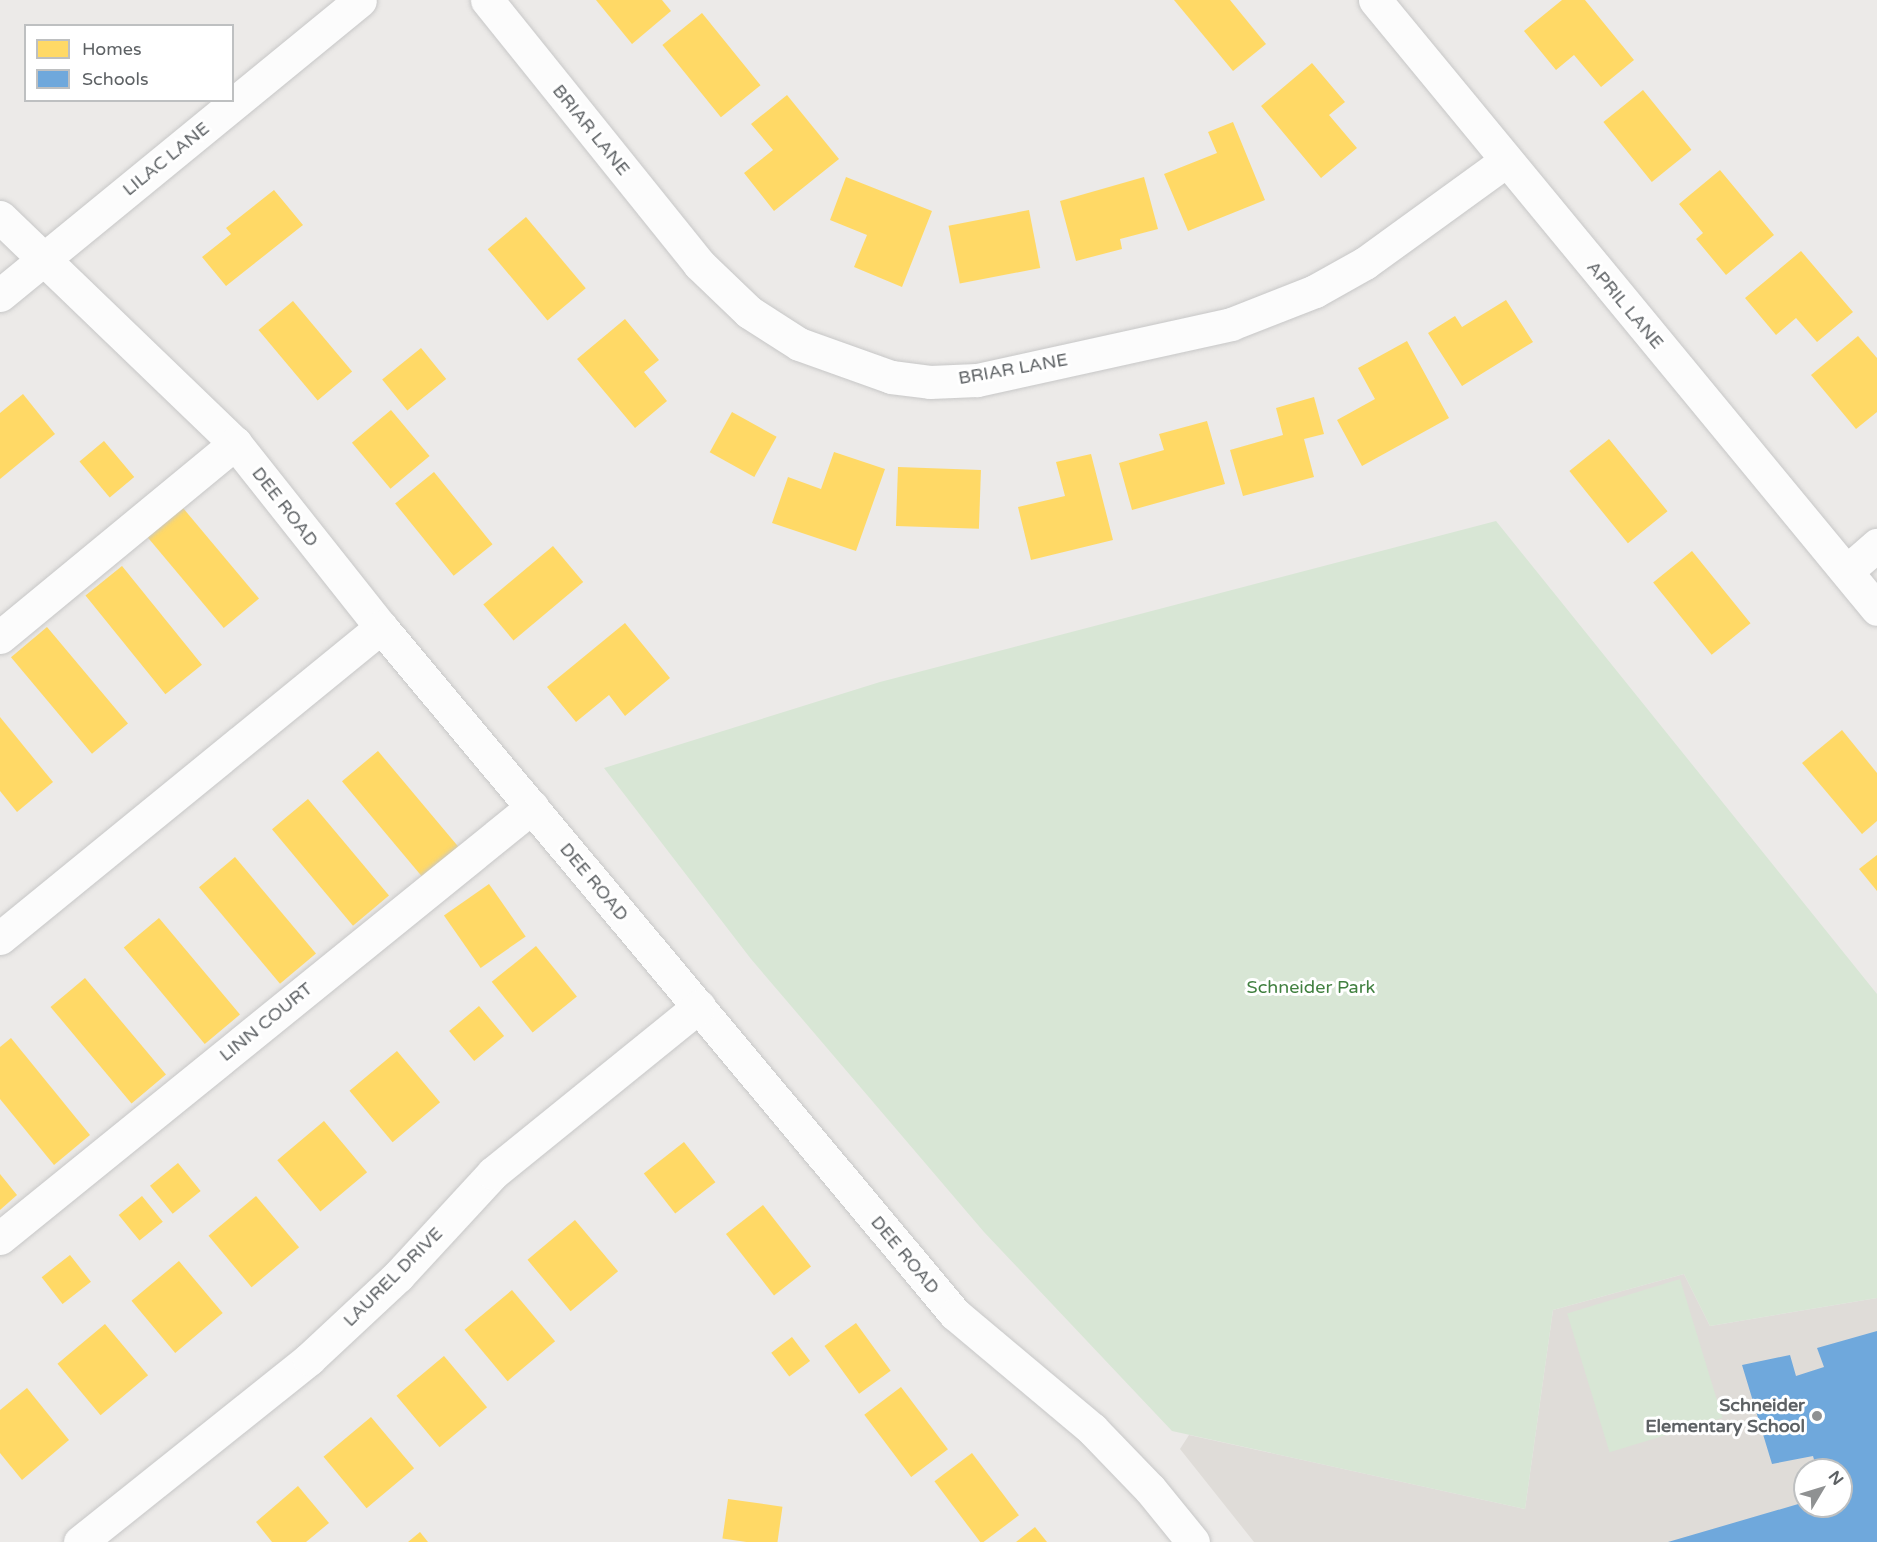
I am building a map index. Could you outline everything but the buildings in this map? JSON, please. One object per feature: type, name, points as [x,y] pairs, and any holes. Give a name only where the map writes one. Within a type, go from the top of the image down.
[{"type":"street","name":"LILAC LANE","points":[[0,295],[360,0]]},
{"type":"street","name":"BRIAR LANE","points":[[487,0],[699,264],[749,312],[798,344],[891,377],[930,382],[977,380],[1231,324],[1316,291],[1365,262],[1506,160]]},
{"type":"street","name":"APRIL LANE","points":[[1375,0],[1877,609]]},
{"type":"street","name":"DEE ROAD","points":[[0,217],[235,442],[381,627],[955,1314],[1092,1429],[1150,1489],[1193,1542]]},
{"type":"street","points":[[0,637],[235,442]]},
{"type":"street","points":[[1847,571],[1877,545]]},
{"type":"street","points":[[0,938],[381,627]]},
{"type":"street","name":"LINN COURT","points":[[0,1238],[532,807]]},
{"type":"street","name":"LAUREL DRIVE","points":[[80,1542],[309,1359],[398,1276],[493,1173],[699,1006]]},
{"type":"shaded area","points":[[1684,1274],[1710,1326],[1877,1298],[1877,1542],[1254,1542],[1180,1449],[1189,1435],[1525,1509],[1553,1310]]},
{"type":"green space","name":"Schneider Park","points":[[1496,521],[1877,994],[1877,1298],[1710,1326],[1684,1274],[1553,1310],[1525,1509],[1172,1431],[984,1232],[751,959],[604,768],[880,682]]},
{"type":"green space","points":[[1680,1279],[1722,1418],[1610,1452],[1567,1313]]},
{"type":"place","name":"Schneider Elementary School","points":[[1817,1416]]}]
